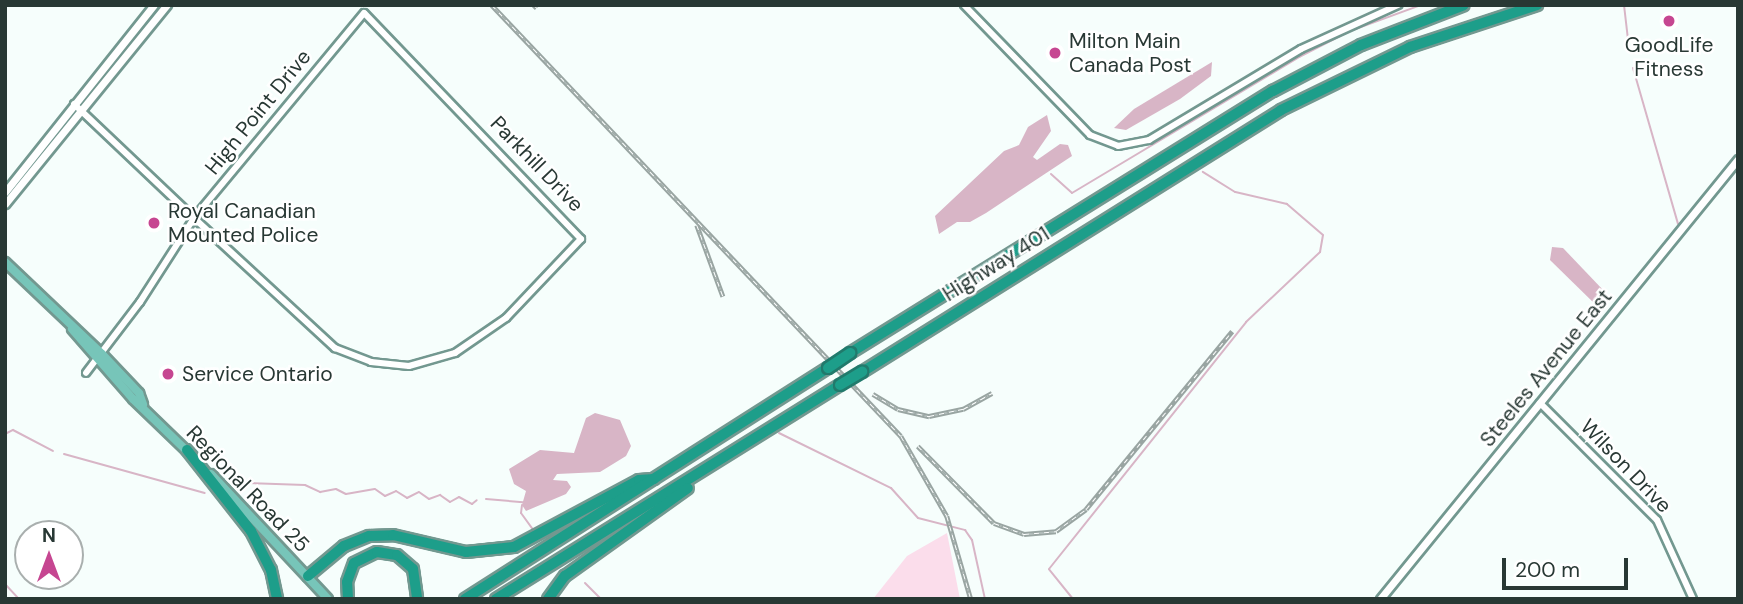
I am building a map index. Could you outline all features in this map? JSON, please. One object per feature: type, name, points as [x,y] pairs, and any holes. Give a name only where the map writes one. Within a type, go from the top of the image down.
[{"type":"highway","name":"Highway 401","points":[[465,599],[850,353],[1273,91],[1362,45],[1464,5]]},
{"type":"highway","name":"Highway 401","points":[[496,599],[1280,110],[1410,47],[1537,5]]},
{"type":"highway","points":[[187,450],[251,531],[271,570],[276,599]]},
{"type":"highway","points":[[548,599],[565,576],[698,481],[705,471]]},
{"type":"highway","points":[[308,576],[344,546],[369,536],[393,535],[466,552],[514,547],[639,480],[654,479]]},
{"type":"highway","points":[[348,599],[346,582],[354,563],[377,552],[405,560],[417,580],[416,599]]},
{"type":"main road","points":[[5,204],[154,5]]},
{"type":"main road","points":[[5,192],[167,5]]},
{"type":"main road","name":"Steeles Avenue East","points":[[1380,599],[1738,159]]},
{"type":"main road","name":"Regional Road 25","points":[[5,262],[99,357],[139,393],[142,404],[328,599]]},
{"type":"street","points":[[964,5],[1090,135],[1118,146],[1149,140],[1301,49],[1398,5]]},
{"type":"street","name":"Parkhill Drive","points":[[79,108],[335,348],[357,359],[391,365],[436,361],[461,349],[506,318],[578,245],[579,232],[364,13]]},
{"type":"street","name":"High Point Drive","points":[[86,373],[194,218],[364,13]]},
{"type":"street","name":"Wilson Drive","points":[[1540,403],[1657,520],[1693,599]]},
{"type":"shaded area","points":[[1212,62],[1211,76],[1180,99],[1126,130],[1114,128],[1134,109]]},
{"type":"shaded area","points":[[1047,115],[1051,131],[1033,157],[1037,160],[1060,144],[1068,145],[1072,156],[986,213],[970,222],[957,222],[939,234],[935,216],[1004,151],[1019,145],[1028,127]]},
{"type":"shaded area","points":[[1552,247],[1563,248],[1605,292],[1598,307],[1550,260]]},
{"type":"shaded area","points":[[595,413],[620,420],[631,446],[626,456],[600,472],[557,474],[553,480],[567,481],[571,487],[566,494],[526,511],[522,505],[526,491],[514,484],[509,469],[540,450],[574,453],[586,418]]},
{"type":"shaded area","points":[[947,533],[960,599],[873,599],[907,556]]},
{"type":"waterway","points":[[1051,174],[1072,193],[1299,57],[1350,31],[1421,5]]},
{"type":"waterway","points":[[1624,5],[1629,48]]},
{"type":"waterway","points":[[1633,68],[1678,224]]},
{"type":"waterway","points":[[1073,599],[1049,569],[1246,322],[1320,252],[1323,235],[1287,204],[1235,192],[1203,172]]},
{"type":"waterway","points":[[5,434],[13,430],[53,451]]},
{"type":"waterway","points":[[779,433],[891,488],[918,518],[965,530],[972,540],[985,599]]},
{"type":"waterway","points":[[64,454],[205,493]]},
{"type":"waterway","points":[[246,483],[305,485],[320,492],[336,489],[346,494],[375,489],[385,496],[396,491],[407,498],[419,492],[429,499],[440,495],[450,502],[459,497],[472,504],[477,500]]},
{"type":"waterway","points":[[486,499],[523,502]]},
{"type":"waterway","points":[[522,505],[521,513],[534,531]]},
{"type":"waterway","points":[[585,583],[601,599]]},
{"type":"waterway","points":[[5,584],[19,599]]},
{"type":"railway","points":[[492,5],[901,436],[947,516],[971,599]]},
{"type":"railway","points":[[534,5],[537,8]]},
{"type":"railway","points":[[697,225],[723,296]]},
{"type":"railway","points":[[918,446],[994,523],[1024,534],[1056,531],[1086,509],[1232,331]]},
{"type":"railway","points":[[873,394],[898,409],[929,416],[963,409],[992,393]]},
{"type":"place","name":"GoodLife Fitness","points":[[1669,21]]},
{"type":"place","name":"Milton Main Canada Post","points":[[1055,53]]},
{"type":"place","name":"Royal Canadian Mounted Police","points":[[154,223]]},
{"type":"place","name":"Service Ontario","points":[[168,374]]}]
